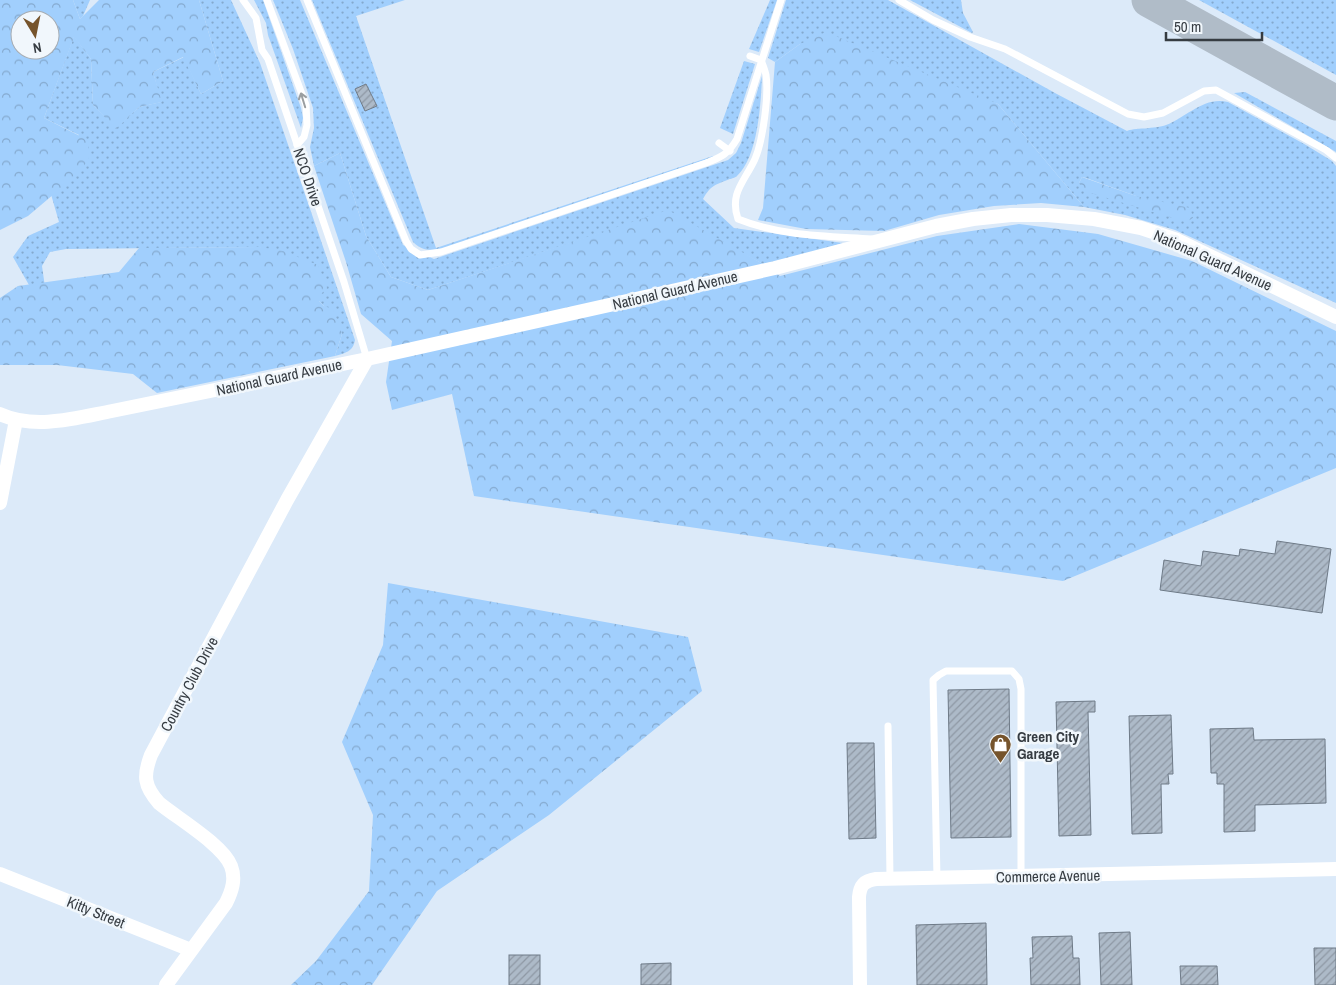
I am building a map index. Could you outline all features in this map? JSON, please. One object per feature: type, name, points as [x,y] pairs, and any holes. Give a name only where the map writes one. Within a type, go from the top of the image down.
[{"type":"street","name":"National Guard Avenue","points":[[0,414],[16,420],[43,422],[78,418],[367,358],[775,268],[945,224],[973,218],[1011,215],[1047,215],[1094,219],[1141,228],[1177,240],[1336,316]]},
{"type":"street","name":"Country Club Drive","points":[[166,985],[226,903],[232,892],[234,880],[231,866],[223,852],[151,795],[146,783],[146,769],[151,755],[287,500],[367,358]]},
{"type":"street","points":[[0,503],[16,420]]},
{"type":"street","name":"Commerce Avenue","points":[[860,985],[860,888],[867,881],[1336,869]]},
{"type":"street","name":"Kitty Street","points":[[0,874],[191,950]]},
{"type":"lane","name":"NCO Drive","points":[[243,0],[256,18],[262,50],[268,59],[344,282],[367,358]]},
{"type":"lane","points":[[267,0],[306,105],[307,124],[304,137],[297,145]]},
{"type":"lane","points":[[307,0],[406,241],[411,250],[420,255],[441,252],[706,163],[720,158],[730,151],[736,139],[781,0]]},
{"type":"lane","points":[[899,0],[933,20],[970,37],[1005,49],[1128,114],[1144,117],[1163,113],[1204,91],[1216,90],[1326,150],[1336,158]]},
{"type":"lane","points":[[750,56],[761,60]]},
{"type":"lane","points":[[761,60],[766,74],[767,94],[764,117],[755,158],[735,197],[735,210],[738,219],[755,226],[794,233],[886,240]]},
{"type":"lane","points":[[719,143],[730,151]]},
{"type":"lane","points":[[937,878],[933,680],[939,674],[946,671],[1012,671],[1019,679],[1021,689],[1021,876]]},
{"type":"lane","points":[[888,726],[890,879]]},
{"type":"green space","points":[[0,0],[73,0],[80,19],[99,0],[199,0],[223,81],[201,94],[183,57],[153,72],[162,102],[139,107],[116,129],[93,105],[91,59],[74,37],[44,118],[88,140],[89,158],[80,172],[28,216],[0,230]]},
{"type":"green space","points":[[73,0],[90,0],[80,19]]},
{"type":"green space","points":[[199,0],[231,0],[260,63],[355,340],[350,350],[345,353],[335,356],[342,334],[319,301],[319,295],[260,247],[66,249],[50,252],[42,266],[45,287],[29,285],[13,257],[28,236],[59,222],[48,184],[79,135],[44,118],[74,36],[91,59],[93,105],[116,128],[139,107],[161,102],[153,72],[184,57],[201,94],[223,81]]},
{"type":"green space","points":[[254,0],[263,0],[301,108],[303,118],[301,128],[268,35],[266,23]]},
{"type":"green space","points":[[273,0],[300,0],[403,245],[434,259],[728,160],[736,153],[741,143],[762,76],[757,129],[750,156],[737,176],[714,186],[703,199],[734,228],[843,243],[763,264],[742,253],[601,233],[428,290],[391,277],[366,236],[340,153],[314,166],[310,147],[314,128],[313,108],[293,49]]},
{"type":"green space","points":[[312,0],[405,0],[356,16],[436,248],[714,157],[442,249],[424,249],[413,242]],"holes":[[[366,84],[377,106],[365,111],[355,89]]]},
{"type":"green space","points":[[770,0],[777,0],[759,52],[749,49]]},
{"type":"green space","points":[[786,0],[888,0],[1127,131],[1166,125],[1211,102],[1228,102],[1306,145],[1332,161],[1336,166],[1336,303],[1175,230],[1125,215],[1084,207],[998,104],[800,44],[775,62],[768,58]],"holes":[[[1082,177],[1136,196],[1079,183]]]},
{"type":"green space","points":[[910,0],[961,0],[963,13],[973,32],[972,33]]},
{"type":"green space","points":[[1199,0],[1336,0],[1336,75]]},
{"type":"green space","points":[[826,32],[998,104],[1084,207],[1041,203],[994,206],[939,215],[884,231],[806,229],[758,220],[763,208],[775,62],[800,44]]},
{"type":"green space","points":[[744,61],[755,64],[733,134],[720,128]]},
{"type":"green space","points":[[1245,92],[1336,141],[1336,152],[1234,93]]},
{"type":"green space","points":[[340,153],[366,236],[391,277],[428,290],[668,210],[763,264],[780,276],[937,236],[1019,224],[1098,234],[1192,261],[1336,331],[1336,468],[1063,581],[474,496],[452,394],[392,410],[386,382],[392,341],[361,314],[314,166]]},
{"type":"green space","points":[[1082,177],[1136,196],[1190,208],[1193,218],[1186,222],[1084,191],[1079,183]]},
{"type":"green space","points":[[260,247],[283,251],[318,265],[327,288],[320,295],[319,301],[324,306],[333,309],[342,334],[335,356],[157,393],[133,374],[57,365],[0,365],[0,298],[18,286],[119,272],[139,248]]},
{"type":"green space","points":[[388,583],[688,637],[702,691],[549,815],[437,891],[372,985],[291,985],[316,961],[369,891],[373,815],[342,742],[383,645]]},
{"type":"building","points":[[366,84],[377,106],[365,111],[355,89]]},
{"type":"building","points":[[1277,541],[1331,549],[1322,613],[1160,590],[1164,560],[1201,566],[1203,551],[1239,556],[1240,549],[1275,554]]},
{"type":"building","points":[[1009,689],[1011,837],[951,838],[948,690]]},
{"type":"building","points":[[1095,701],[1095,712],[1088,712],[1091,835],[1059,836],[1056,702]]},
{"type":"building","points":[[1171,715],[1173,774],[1168,774],[1169,784],[1161,784],[1162,833],[1132,834],[1129,716]]},
{"type":"building","points":[[1253,728],[1254,740],[1325,739],[1326,803],[1255,805],[1255,831],[1224,832],[1224,784],[1217,784],[1217,773],[1211,773],[1210,729]]},
{"type":"building","points":[[847,743],[874,743],[876,838],[849,839]]},
{"type":"building","points":[[986,923],[987,985],[917,985],[916,925]]},
{"type":"building","points":[[1130,932],[1132,985],[1101,985],[1099,933]]},
{"type":"building","points":[[1072,936],[1073,958],[1079,958],[1080,985],[1031,985],[1030,958],[1033,958],[1032,937]]},
{"type":"building","points":[[1314,948],[1336,948],[1336,985],[1315,985]]},
{"type":"building","points":[[509,955],[540,955],[540,985],[509,985]]},
{"type":"building","points":[[671,963],[671,985],[641,985],[641,964]]},
{"type":"building","points":[[1180,966],[1217,966],[1218,985],[1181,985]]},
{"type":"taxiway","points":[[1149,0],[1336,103]]},
{"type":"place","name":"Green City Garage","points":[[1001,764]]}]
